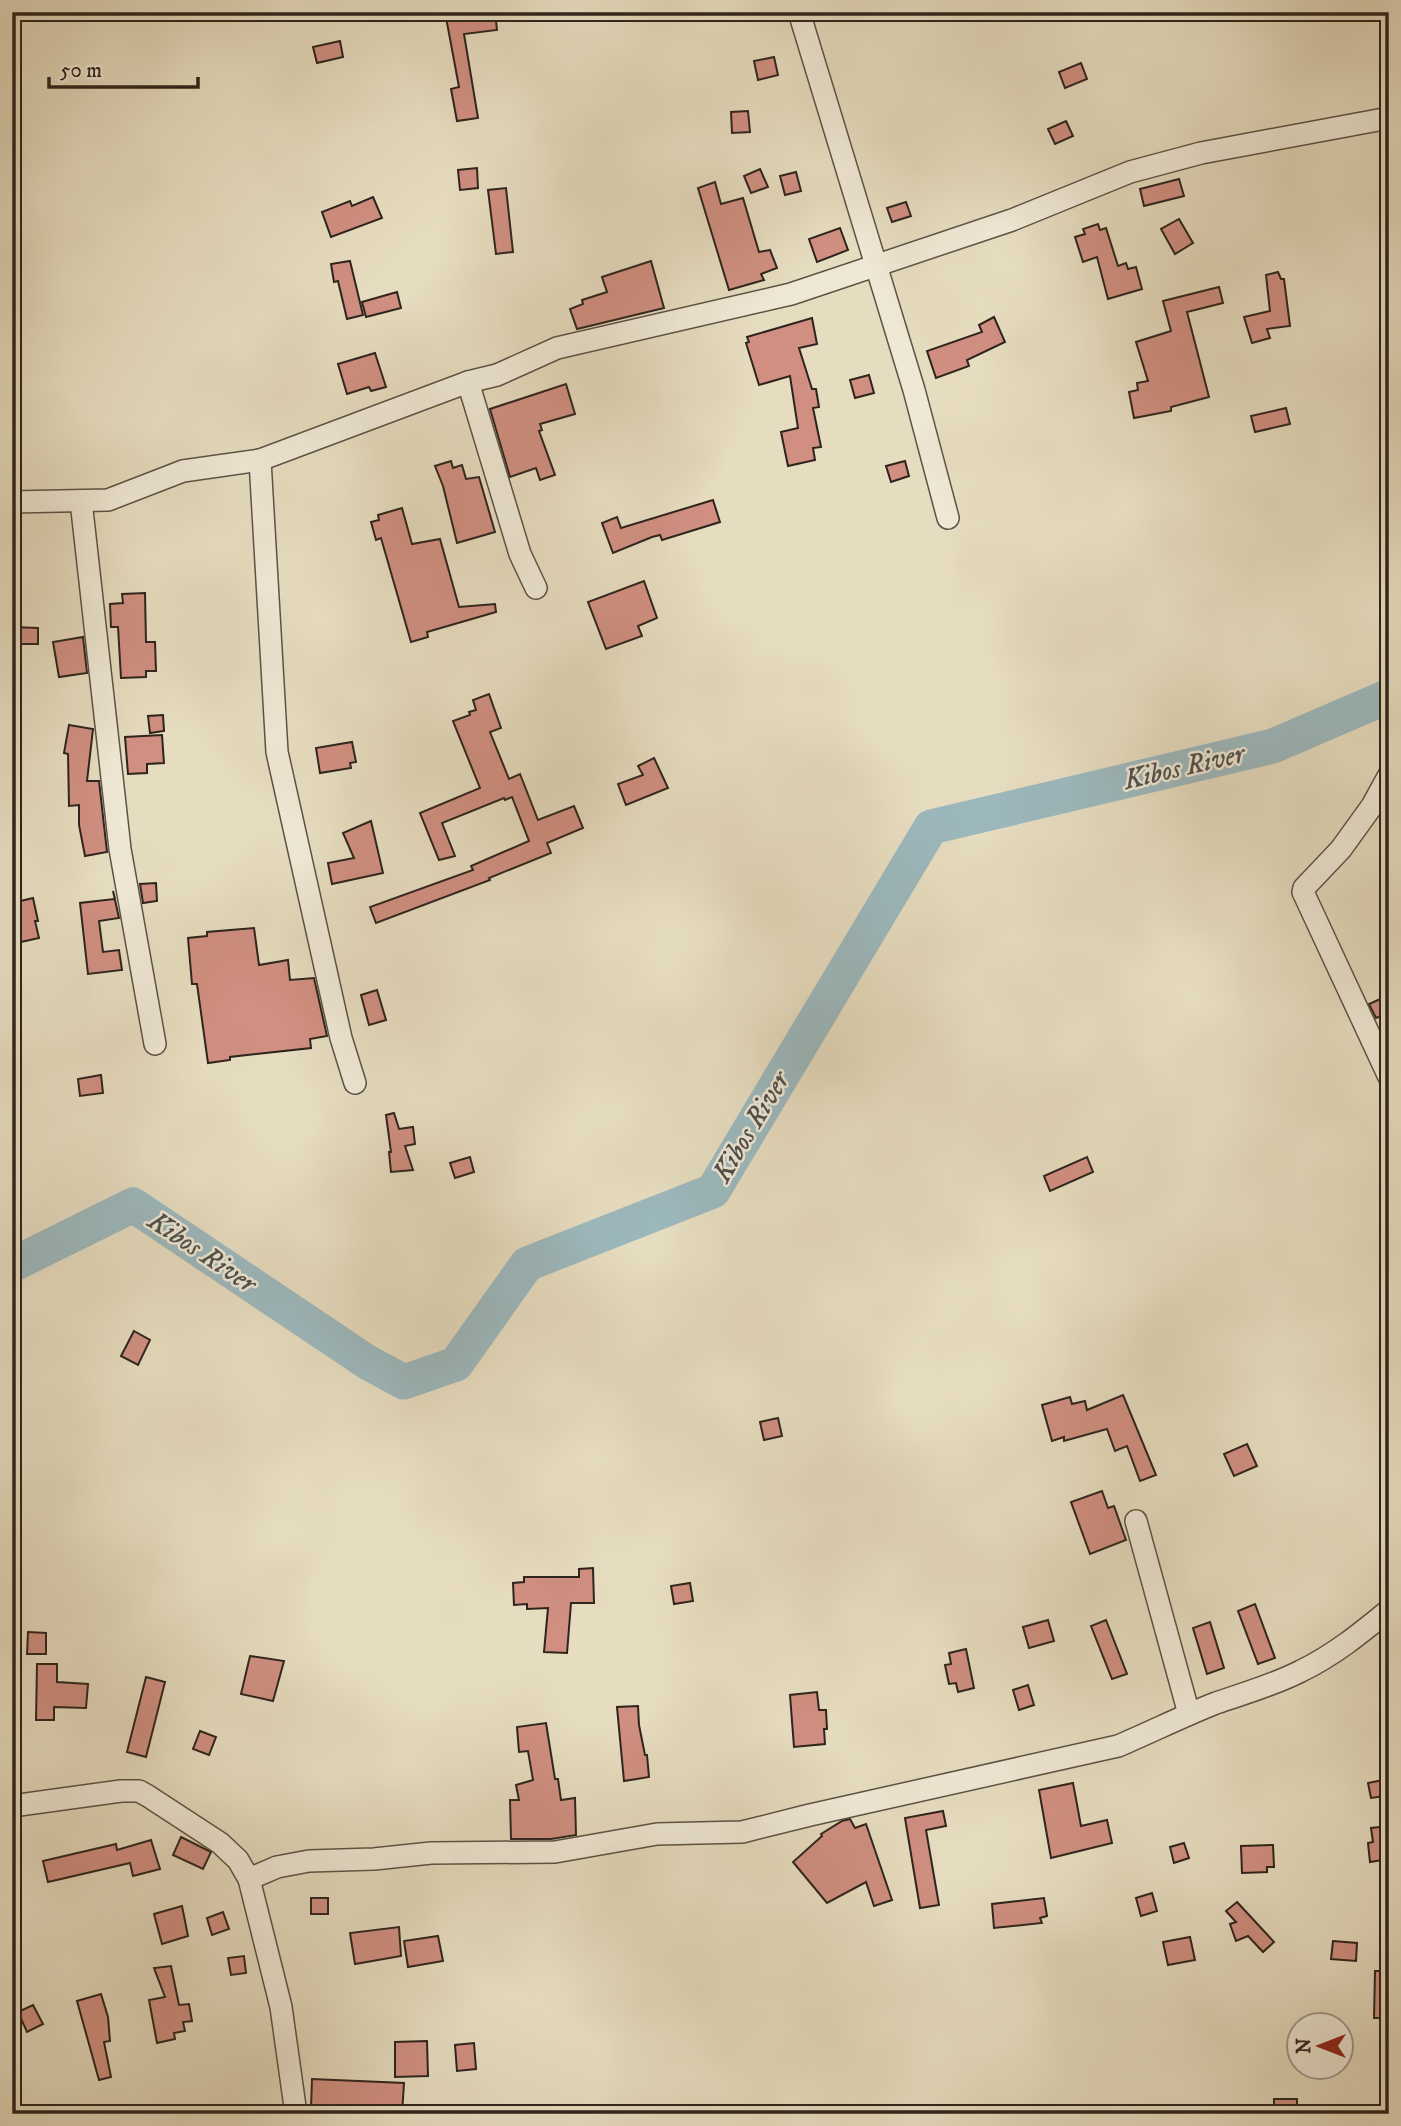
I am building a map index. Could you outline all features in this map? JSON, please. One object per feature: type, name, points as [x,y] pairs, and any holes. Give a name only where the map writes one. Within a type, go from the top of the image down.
[{"type":"street","points":[[799,12],[914,390],[948,518]]},
{"type":"street","points":[[12,502],[108,500],[183,471],[260,460],[468,382],[497,375],[557,348],[791,294],[1012,220],[1129,172],[1215,150],[1389,118]]},
{"type":"street","points":[[468,382],[520,554],[536,588]]},
{"type":"street","points":[[260,460],[277,752],[341,1038],[355,1083]]},
{"type":"street","points":[[81,501],[120,849],[155,1044]]},
{"type":"street","points":[[1389,775],[1372,806],[1341,849],[1303,892],[1389,1077]]},
{"type":"street","points":[[1136,1521],[1189,1714]]},
{"type":"street","points":[[249,1879],[277,1867],[309,1861],[374,1859],[432,1853],[555,1852],[657,1834],[742,1832],[1118,1746],[1152,1729],[1265,1688],[1302,1671],[1348,1644],[1389,1610]]},
{"type":"street","points":[[12,1805],[139,1791],[220,1843],[238,1860],[249,1879],[281,2007],[296,2114]]},
{"type":"building","points":[[445,12],[495,12],[497,30],[464,34],[478,118],[457,121],[451,89],[459,87]]},
{"type":"building","points":[[340,41],[343,57],[317,63],[313,47]]},
{"type":"building","points":[[774,57],[778,75],[758,80],[754,61]]},
{"type":"building","points":[[1081,63],[1087,79],[1065,88],[1059,72]]},
{"type":"building","points":[[748,111],[750,132],[732,133],[731,112]]},
{"type":"building","points":[[1066,121],[1073,136],[1055,144],[1048,129]]},
{"type":"building","points":[[477,168],[478,188],[460,190],[458,170]]},
{"type":"building","points":[[760,169],[768,187],[751,193],[744,176]]},
{"type":"building","points":[[796,172],[801,191],[785,195],[780,176]]},
{"type":"building","points":[[1179,179],[1184,196],[1144,206],[1140,189]]},
{"type":"building","points":[[715,182],[721,204],[743,198],[759,252],[770,250],[777,268],[761,274],[764,280],[729,290],[698,188]]},
{"type":"building","points":[[506,188],[513,252],[496,254],[488,190]]},
{"type":"building","points":[[373,197],[382,218],[331,237],[322,212],[350,201],[352,206]]},
{"type":"building","points":[[906,202],[911,216],[892,222],[887,208]]},
{"type":"building","points":[[1179,219],[1193,243],[1175,254],[1161,229]]},
{"type":"building","points":[[1098,224],[1100,230],[1106,228],[1118,266],[1126,263],[1128,269],[1136,267],[1142,289],[1108,299],[1097,257],[1083,262],[1075,237],[1085,234],[1083,229]]},
{"type":"building","points":[[840,228],[848,250],[817,262],[809,239]]},
{"type":"building","points":[[350,261],[363,315],[347,319],[338,281],[334,282],[331,264]]},
{"type":"building","points":[[651,261],[664,308],[577,329],[570,309],[583,304],[582,300],[607,292],[602,277]]},
{"type":"building","points":[[1278,272],[1281,279],[1284,279],[1290,326],[1267,329],[1270,338],[1252,343],[1244,317],[1270,311],[1266,275]]},
{"type":"building","points":[[1219,287],[1223,303],[1187,312],[1209,397],[1171,407],[1171,411],[1134,418],[1129,392],[1138,390],[1137,383],[1148,381],[1136,342],[1171,331],[1163,301]]},
{"type":"building","points":[[397,292],[401,308],[366,317],[362,302]]},
{"type":"building","points":[[994,317],[1005,342],[967,360],[969,366],[936,378],[927,351],[982,332],[979,325]]},
{"type":"building","points":[[812,318],[817,344],[799,348],[812,389],[816,389],[819,407],[813,408],[821,447],[813,448],[815,460],[788,466],[781,432],[798,428],[790,376],[759,385],[746,343],[749,342],[747,337]]},
{"type":"building","points":[[375,353],[386,387],[371,391],[369,387],[347,394],[338,364]]},
{"type":"building","points":[[869,375],[874,393],[855,398],[850,380]]},
{"type":"building","points":[[566,384],[575,414],[540,424],[542,430],[539,431],[555,475],[540,480],[536,468],[510,477],[490,409]]},
{"type":"building","points":[[1286,408],[1290,424],[1255,432],[1251,416]]},
{"type":"building","points":[[451,461],[453,468],[462,465],[466,479],[479,477],[495,532],[457,543],[443,486],[435,466]]},
{"type":"building","points":[[905,461],[909,476],[891,482],[886,466]]},
{"type":"building","points":[[713,500],[720,522],[662,540],[660,535],[652,537],[613,553],[602,523],[617,517],[621,528]]},
{"type":"building","points":[[402,508],[412,544],[440,539],[459,607],[495,604],[496,612],[427,632],[428,637],[411,642],[381,538],[376,540],[371,522],[379,520],[378,515]]},
{"type":"building","points":[[644,581],[657,618],[638,626],[642,636],[606,649],[588,602]]},
{"type":"building","points":[[145,593],[146,642],[155,642],[156,671],[146,671],[146,677],[121,678],[118,627],[111,627],[110,604],[123,603],[122,594]]},
{"type":"building","points":[[12,627],[38,628],[38,644],[13,644]]},
{"type":"building","points":[[83,637],[87,673],[59,677],[53,642]]},
{"type":"building","points":[[489,694],[501,728],[490,732],[509,779],[520,774],[538,820],[574,806],[583,828],[547,843],[551,853],[489,878],[490,880],[376,923],[370,907],[473,870],[471,866],[529,841],[512,797],[505,800],[504,798],[442,823],[455,856],[439,860],[420,813],[480,788],[453,721],[470,715],[469,712],[476,710],[473,700]]},
{"type":"building","points":[[163,715],[164,731],[150,733],[148,716]]},
{"type":"building","points":[[69,725],[93,729],[87,781],[99,781],[107,852],[85,856],[79,825],[79,805],[69,806],[68,754],[64,753]]},
{"type":"building","points":[[162,735],[164,763],[147,764],[147,773],[128,774],[125,737]]},
{"type":"building","points":[[352,742],[356,762],[350,763],[351,768],[320,773],[316,748]]},
{"type":"building","points":[[654,758],[668,788],[626,805],[618,784],[643,775],[638,766]]},
{"type":"building","points":[[371,821],[383,873],[332,884],[328,863],[354,858],[343,833]]},
{"type":"building","points":[[156,883],[157,901],[143,903],[140,884]]},
{"type":"building","points":[[33,898],[39,938],[12,944],[12,903]]},
{"type":"building","points":[[115,899],[119,918],[99,921],[103,952],[119,950],[122,970],[88,974],[80,903]]},
{"type":"building","points":[[254,928],[259,965],[288,960],[290,980],[314,978],[327,1036],[310,1039],[311,1048],[230,1057],[230,1060],[208,1063],[197,984],[192,984],[188,938],[207,936],[207,932]]},
{"type":"building","points":[[377,990],[386,1020],[369,1025],[361,995]]},
{"type":"building","points":[[1385,997],[1389,1013],[1376,1018],[1369,1004]]},
{"type":"building","points":[[101,1075],[103,1093],[80,1096],[78,1079]]},
{"type":"building","points":[[394,1113],[399,1129],[413,1127],[415,1144],[405,1146],[413,1170],[391,1172],[386,1115]]},
{"type":"building","points":[[470,1157],[474,1172],[455,1178],[450,1163]]},
{"type":"building","points":[[1087,1157],[1093,1172],[1050,1191],[1044,1176]]},
{"type":"building","points":[[134,1331],[150,1340],[138,1365],[121,1356]]},
{"type":"building","points":[[1123,1395],[1156,1475],[1140,1481],[1127,1446],[1115,1451],[1107,1429],[1064,1441],[1064,1437],[1052,1441],[1042,1405],[1070,1397],[1072,1404],[1085,1401],[1087,1410]]},
{"type":"building","points":[[778,1418],[782,1436],[764,1440],[760,1422]]},
{"type":"building","points":[[1247,1444],[1257,1466],[1234,1476],[1224,1454]]},
{"type":"building","points":[[1102,1491],[1108,1508],[1114,1506],[1126,1540],[1090,1554],[1071,1502]]},
{"type":"building","points":[[593,1568],[594,1603],[571,1603],[567,1653],[544,1652],[548,1608],[527,1609],[527,1604],[514,1605],[513,1583],[524,1582],[524,1577],[579,1577],[579,1569]]},
{"type":"building","points":[[690,1583],[693,1601],[674,1604],[671,1586]]},
{"type":"building","points":[[1255,1604],[1275,1658],[1258,1664],[1238,1611]]},
{"type":"building","points":[[1048,1620],[1054,1641],[1029,1648],[1023,1627]]},
{"type":"building","points":[[1106,1620],[1127,1674],[1112,1679],[1091,1626]]},
{"type":"building","points":[[1210,1622],[1224,1668],[1207,1674],[1193,1628]]},
{"type":"building","points":[[28,1632],[46,1633],[46,1654],[27,1654]]},
{"type":"building","points":[[966,1649],[974,1688],[958,1692],[956,1683],[949,1684],[945,1665],[951,1664],[949,1653]]},
{"type":"building","points":[[250,1656],[284,1661],[273,1701],[241,1694]]},
{"type":"building","points":[[37,1664],[57,1664],[57,1682],[88,1684],[86,1708],[54,1707],[54,1720],[36,1720]]},
{"type":"building","points":[[146,1677],[165,1682],[146,1757],[127,1752]]},
{"type":"building","points":[[1028,1685],[1034,1705],[1019,1710],[1013,1690]]},
{"type":"building","points":[[817,1692],[819,1710],[826,1710],[825,1744],[794,1747],[790,1695]]},
{"type":"building","points":[[638,1706],[649,1777],[624,1781],[617,1707]]},
{"type":"building","points":[[546,1723],[561,1800],[575,1798],[576,1835],[551,1839],[511,1839],[510,1800],[519,1800],[516,1785],[533,1780],[528,1751],[519,1752],[517,1727]]},
{"type":"building","points":[[200,1731],[216,1737],[209,1755],[193,1749]]},
{"type":"building","points":[[1383,1780],[1386,1796],[1371,1798],[1368,1783]]},
{"type":"building","points":[[1073,1783],[1081,1826],[1107,1820],[1112,1843],[1051,1858],[1039,1790]]},
{"type":"building","points":[[943,1811],[946,1826],[926,1830],[939,1905],[920,1908],[905,1818]]},
{"type":"building","points":[[850,1819],[855,1828],[866,1824],[892,1900],[874,1906],[866,1882],[827,1903],[793,1862],[822,1836],[821,1834]]},
{"type":"building","points":[[1389,1826],[1389,1859],[1370,1862],[1368,1843],[1373,1842],[1371,1828]]},
{"type":"building","points":[[181,1837],[211,1852],[203,1869],[173,1855]]},
{"type":"building","points":[[151,1840],[160,1869],[133,1876],[130,1863],[48,1882],[43,1861],[116,1844],[117,1850]]},
{"type":"building","points":[[1184,1843],[1189,1858],[1174,1863],[1170,1847]]},
{"type":"building","points":[[1273,1845],[1274,1867],[1267,1867],[1267,1872],[1242,1873],[1241,1846]]},
{"type":"building","points":[[1152,1893],[1157,1911],[1141,1916],[1136,1898]]},
{"type":"building","points":[[311,1898],[328,1898],[328,1914],[311,1914]]},
{"type":"building","points":[[1044,1898],[1047,1916],[1040,1918],[1042,1923],[994,1928],[992,1904]]},
{"type":"building","points":[[1237,1902],[1274,1942],[1263,1952],[1248,1936],[1236,1941],[1230,1924],[1236,1922],[1226,1911]]},
{"type":"building","points":[[182,1906],[188,1936],[162,1944],[154,1914]]},
{"type":"building","points":[[223,1912],[229,1929],[212,1935],[207,1918]]},
{"type":"building","points":[[399,1927],[401,1956],[355,1964],[350,1933]]},
{"type":"building","points":[[438,1936],[443,1961],[408,1967],[404,1941]]},
{"type":"building","points":[[1190,1937],[1195,1960],[1168,1965],[1163,1942]]},
{"type":"building","points":[[1333,1941],[1357,1943],[1356,1961],[1331,1959]]},
{"type":"building","points":[[244,1956],[246,1973],[231,1975],[228,1958]]},
{"type":"building","points":[[171,1966],[179,2005],[189,2004],[192,2021],[183,2022],[185,2031],[174,2033],[175,2039],[157,2043],[149,2000],[165,1997],[154,1968]]},
{"type":"building","points":[[1375,1971],[1389,1971],[1389,2018],[1374,2018]]},
{"type":"building","points":[[101,1994],[108,2017],[110,2041],[104,2042],[111,2077],[99,2080],[77,2001]]},
{"type":"building","points":[[33,2005],[43,2024],[27,2032],[18,2012]]},
{"type":"building","points":[[427,2041],[428,2076],[395,2077],[395,2042]]},
{"type":"building","points":[[474,2043],[476,2069],[457,2071],[455,2045]]},
{"type":"building","points":[[312,2079],[404,2083],[402,2114],[328,2114],[329,2109],[311,2108]]},
{"type":"building","points":[[1274,2099],[1297,2099],[1297,2114],[1274,2114]]},
{"type":"waterway","name":"Kibos River","points":[[12,1265],[133,1205],[367,1362],[404,1382],[456,1364],[527,1264],[713,1191],[931,827],[1273,746],[1389,696]]}]
